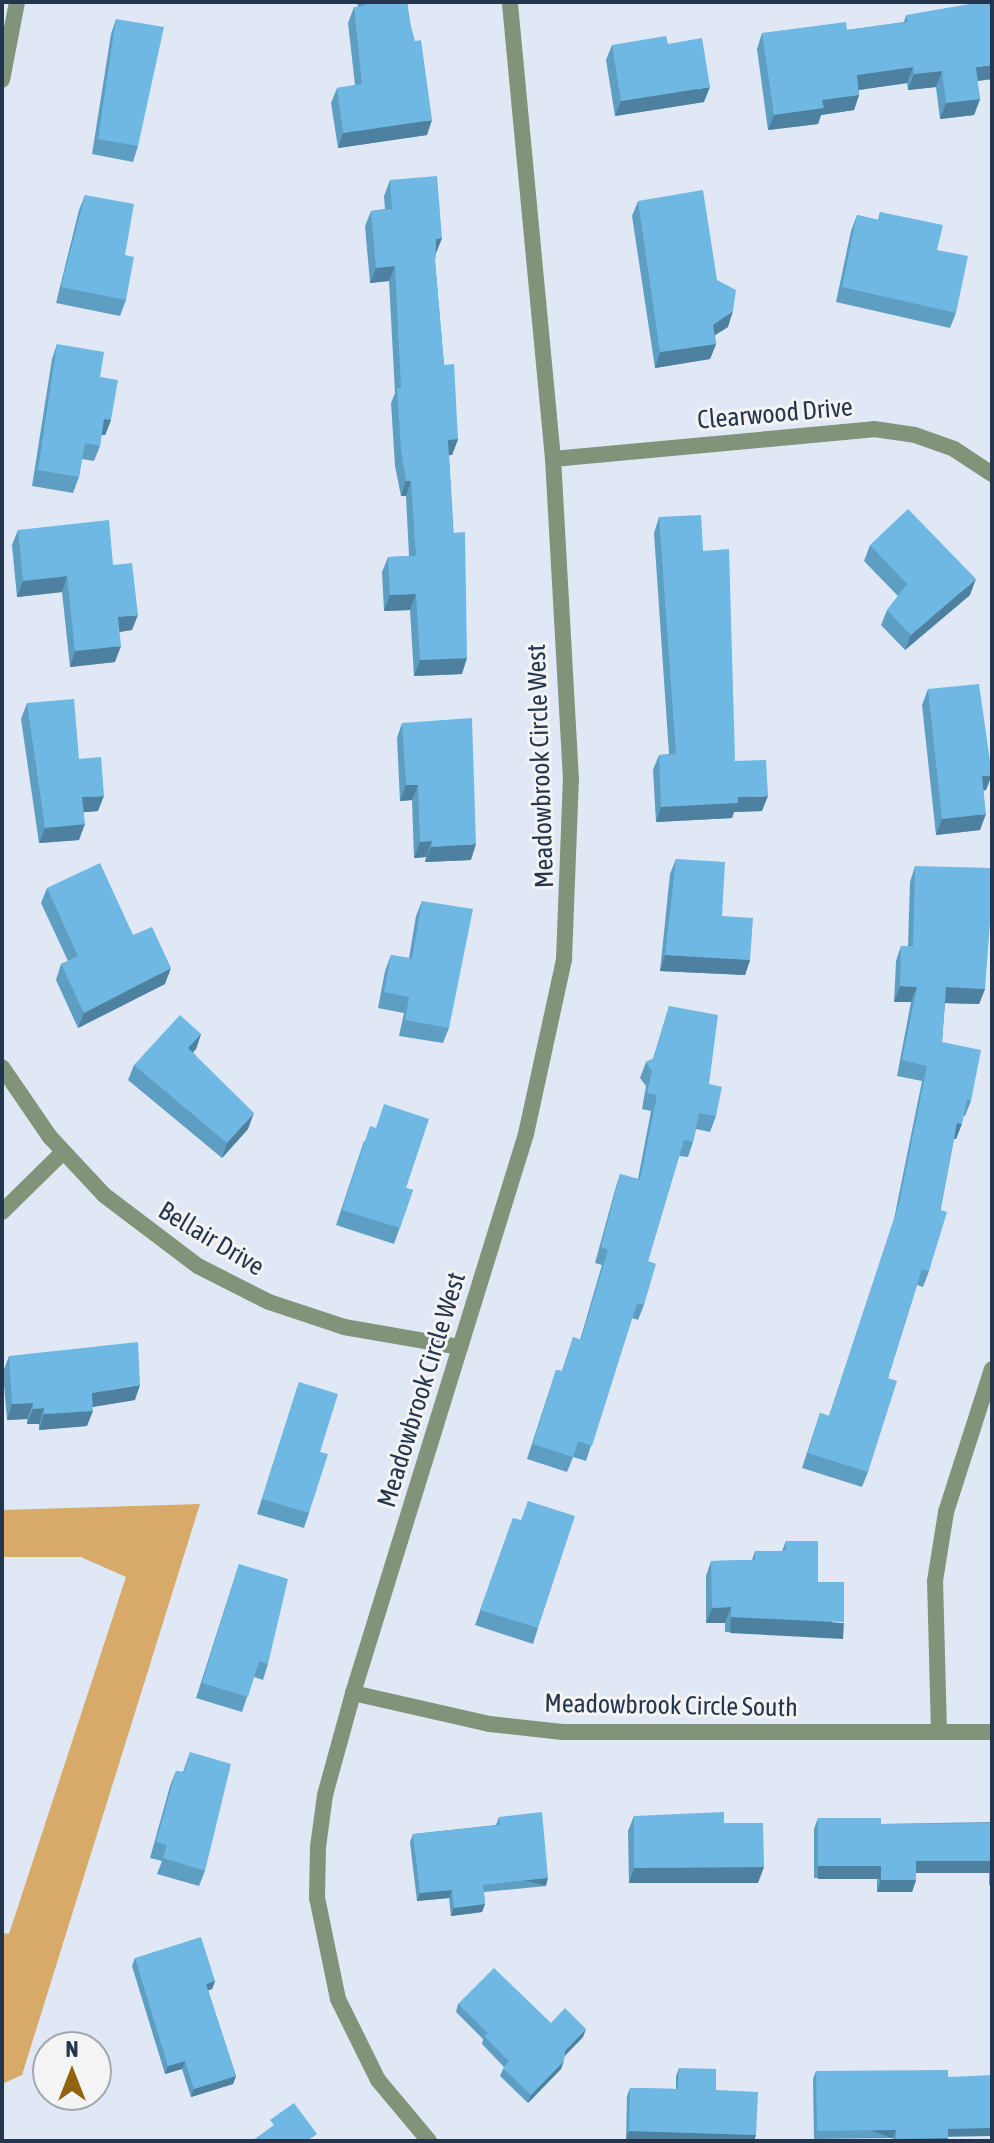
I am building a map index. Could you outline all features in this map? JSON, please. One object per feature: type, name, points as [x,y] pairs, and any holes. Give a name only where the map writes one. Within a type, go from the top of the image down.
[{"type":"street","points":[[2,80],[17,2]]},
{"type":"street","name":"Meadowbrook Circle West","points":[[429,2141],[378,2080],[358,2047],[324,1949],[318,1847],[325,1795],[353,1693],[541,1079],[564,959],[571,780],[553,459],[510,2]]},
{"type":"street","name":"Clearwood Drive","points":[[553,459],[874,429],[915,435],[954,449],[992,474]]},
{"type":"street","name":"Bellair Drive","points":[[2,1067],[63,1152],[149,1232],[198,1266],[269,1302],[344,1327],[460,1347]]},
{"type":"street","points":[[2,1212],[63,1152]]},
{"type":"street","points":[[939,1732],[935,1581],[946,1512],[992,1369]]},
{"type":"street","name":"Meadowbrook Circle South","points":[[353,1693],[490,1724],[563,1732],[992,1732]]},
{"type":"shaded area","points":[[200,1504],[36,2031],[32,2031],[32,2043],[22,2075],[2,2084],[2,1933],[9,1934],[126,1577],[81,1557],[2,1557],[2,1510]]},
{"type":"building","points":[[365,2],[407,2],[415,41],[421,40],[432,120],[343,133],[337,88],[362,84],[354,7],[365,6]]},
{"type":"building","points":[[992,2],[992,65],[976,67],[980,99],[946,103],[942,71],[914,74],[913,67],[857,75],[859,95],[822,100],[824,108],[774,115],[762,33],[846,22],[847,30],[908,22],[906,15]]},
{"type":"building","points":[[116,19],[164,27],[138,146],[98,139]]},
{"type":"building","points":[[666,36],[668,44],[702,38],[710,87],[621,101],[612,45]]},
{"type":"building","points":[[437,176],[442,238],[436,239],[435,261],[444,365],[454,364],[458,439],[448,440],[453,533],[465,532],[467,658],[420,660],[416,594],[390,595],[388,557],[416,556],[411,481],[406,481],[401,450],[395,266],[376,268],[371,211],[392,209],[390,180]]},
{"type":"building","points":[[703,190],[717,280],[736,290],[733,311],[713,325],[716,344],[660,352],[638,201]]},
{"type":"building","points":[[85,195],[134,204],[125,255],[134,257],[126,300],[61,287]]},
{"type":"building","points":[[880,212],[943,225],[937,250],[968,256],[956,313],[842,287],[857,215],[879,220]]},
{"type":"building","points":[[57,344],[104,352],[100,377],[118,380],[111,420],[104,419],[100,446],[85,443],[79,477],[38,470]]},
{"type":"building","points":[[908,509],[976,579],[911,635],[887,610],[907,584],[870,545]]},
{"type":"building","points":[[701,515],[703,551],[729,549],[735,761],[766,760],[768,796],[738,797],[738,803],[661,807],[659,755],[676,754],[659,517]]},
{"type":"building","points":[[109,520],[113,565],[132,563],[138,615],[118,617],[121,646],[75,651],[67,576],[23,581],[18,530]]},
{"type":"building","points":[[979,684],[992,775],[982,776],[986,814],[942,819],[928,689]]},
{"type":"building","points":[[74,699],[79,759],[101,757],[104,796],[82,797],[85,824],[45,828],[27,703]]},
{"type":"building","points":[[472,718],[476,844],[431,847],[432,841],[420,842],[418,785],[406,785],[402,723]]},
{"type":"building","points":[[676,859],[725,862],[722,916],[753,918],[750,960],[665,955]]},
{"type":"building","points":[[100,863],[133,935],[152,927],[171,968],[84,1013],[61,964],[78,956],[47,888]]},
{"type":"building","points":[[915,866],[992,868],[985,989],[946,987],[942,1042],[981,1050],[971,1101],[967,1099],[962,1124],[957,1123],[940,1210],[947,1212],[929,1271],[922,1269],[888,1378],[897,1381],[868,1472],[808,1453],[820,1413],[829,1416],[899,1204],[927,1066],[902,1060],[917,987],[900,986],[901,946],[913,946]]},
{"type":"building","points":[[422,901],[473,909],[449,1028],[405,1020],[409,997],[384,992],[391,955],[412,959]]},
{"type":"building","points":[[669,1006],[718,1015],[709,1084],[722,1087],[716,1116],[699,1113],[693,1142],[684,1140],[648,1261],[656,1264],[644,1305],[637,1303],[592,1446],[578,1441],[573,1457],[533,1444],[556,1370],[563,1371],[573,1337],[581,1340],[608,1250],[601,1247],[620,1174],[640,1180],[657,1095],[647,1093],[652,1071],[646,1062],[654,1058]]},
{"type":"building","points":[[180,1015],[201,1034],[188,1048],[254,1113],[227,1143],[134,1065]]},
{"type":"building","points":[[384,1104],[429,1119],[406,1188],[413,1190],[400,1228],[342,1210],[370,1126],[376,1128]]},
{"type":"building","points":[[138,1342],[140,1385],[92,1393],[93,1411],[44,1414],[44,1408],[33,1409],[33,1403],[12,1404],[9,1356]]},
{"type":"building","points":[[299,1382],[338,1394],[320,1452],[328,1454],[309,1513],[262,1499]]},
{"type":"building","points":[[528,1501],[575,1516],[538,1628],[480,1610],[513,1518],[521,1520]]},
{"type":"building","points":[[786,1541],[818,1541],[818,1582],[844,1582],[844,1622],[731,1617],[731,1607],[712,1608],[711,1561],[755,1560],[755,1551],[786,1551]]},
{"type":"building","points":[[239,1564],[288,1579],[268,1664],[259,1661],[248,1697],[202,1683]]},
{"type":"building","points":[[190,1752],[231,1764],[205,1871],[163,1858],[167,1845],[156,1842],[176,1771],[184,1773]]},
{"type":"building","points":[[542,1812],[548,1878],[483,1885],[485,1904],[454,1908],[452,1890],[420,1893],[413,1834],[500,1825],[499,1817]]},
{"type":"building","points":[[724,1812],[724,1823],[763,1823],[764,1867],[634,1868],[634,1816]]},
{"type":"building","points":[[818,1818],[881,1818],[881,1824],[992,1823],[992,1861],[916,1861],[916,1880],[881,1880],[881,1866],[818,1866]]},
{"type":"building","points":[[201,1937],[215,1981],[206,1984],[236,2076],[194,2089],[185,2061],[168,2066],[135,1958]]},
{"type":"building","points":[[494,1968],[551,2023],[565,2008],[586,2029],[565,2051],[564,2061],[531,2095],[503,2068],[509,2061],[484,2036],[488,2033],[458,2004]]},
{"type":"building","points":[[679,2068],[716,2069],[716,2090],[758,2092],[756,2135],[629,2131],[630,2088],[678,2089]]},
{"type":"building","points":[[948,2070],[948,2077],[992,2075],[992,2128],[948,2129],[948,2138],[896,2139],[896,2130],[817,2131],[816,2071]]},
{"type":"building","points":[[294,2103],[317,2134],[307,2141],[252,2141],[274,2125],[270,2120]]}]
